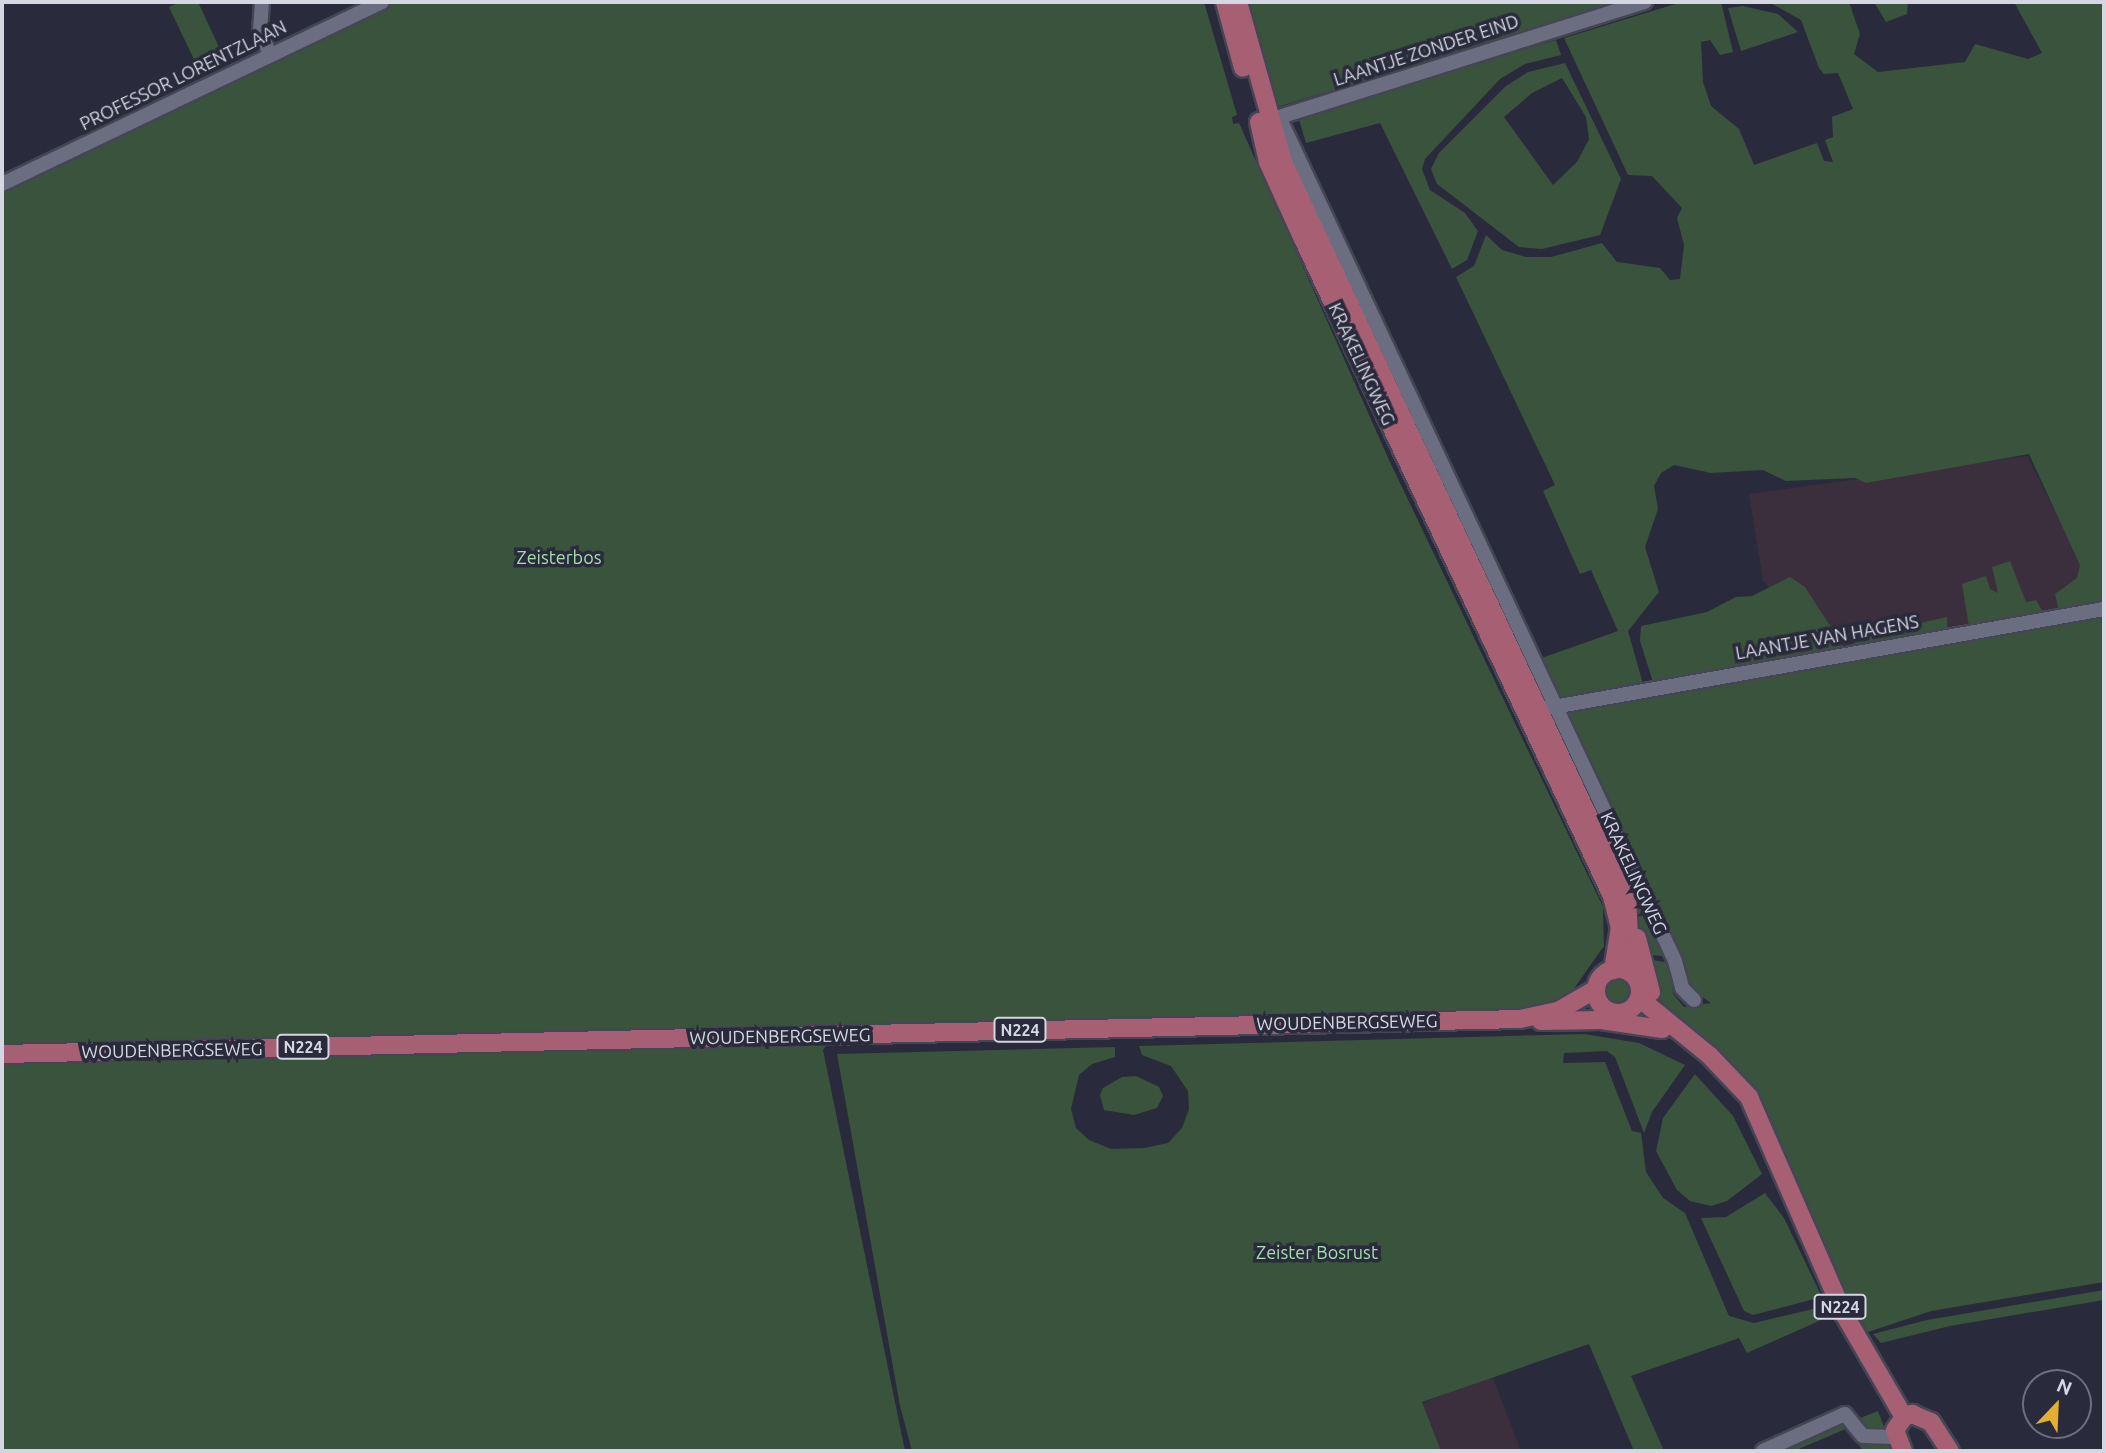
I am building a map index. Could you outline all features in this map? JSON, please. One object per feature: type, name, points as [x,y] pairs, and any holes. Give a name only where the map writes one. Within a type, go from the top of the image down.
[{"type":"main road","name":"KRAKELINGWEG","points":[[1225,2],[1268,119],[1322,249],[1542,710],[1627,899],[1632,925],[1631,973]]},
{"type":"main road","name":"KRAKELINGWEG","points":[[1238,2],[1268,119]]},
{"type":"main road","name":"KRAKELINGWEG","points":[[1542,710],[1615,904],[1620,927],[1613,970]]},
{"type":"main road","points":[[1632,925],[1663,1025]]},
{"type":"main road","points":[[1613,970],[1631,973],[1640,988],[1634,1004]]},
{"type":"main road","name":"N224","points":[[1596,989],[1605,973],[1613,970]]},
{"type":"main road","points":[[1596,989],[1603,1008]]},
{"type":"main road","name":"WOUDENBERGSEWEG","points":[[1558,1011],[1596,989]]},
{"type":"main road","name":"N224","points":[[1603,1008],[1616,1013],[1634,1004],[1724,1076],[1769,1145],[1844,1314],[1904,1417]]},
{"type":"main road","name":"WOUDENBERGSEWEG","points":[[2,1054],[1530,1018],[1558,1011],[1603,1008]]},
{"type":"main road","name":"N224","points":[[1530,1018],[1550,1024],[1593,1019],[1663,1025]]},
{"type":"main road","points":[[1899,1444],[1904,1417],[1925,1417],[1950,1451]]},
{"type":"street","points":[[262,2],[260,31],[270,55]]},
{"type":"street","name":"PROFESSOR LORENTZLAAN","points":[[2,184],[382,2]]},
{"type":"street","name":"LAANTJE ZONDER EIND","points":[[1268,119],[1645,2]]},
{"type":"street","name":"LAANTJE VAN HAGENS","points":[[1542,710],[2104,609]]},
{"type":"street","name":"KRAKELINGWEG","points":[[1542,710],[1675,961],[1682,988],[1694,1000]]},
{"type":"street","points":[[1763,1451],[1846,1414],[1863,1436],[1899,1444]]},
{"type":"shaded area","points":[[2027,456],[2102,604],[1833,650],[1763,581],[1749,494]]},
{"type":"shaded area","points":[[1492,1376],[1521,1451],[1441,1451],[1422,1403]]},
{"type":"green space","points":[[180,2],[198,2],[225,60],[200,72],[169,7]]},
{"type":"green space","name":"Zeisterbos","points":[[383,2],[1204,2],[1237,115],[1232,117],[1233,124],[1239,123],[1389,460],[1603,907],[1604,946],[1575,987],[1575,996],[1572,990],[1571,998],[1546,1009],[827,1045],[823,1050],[905,1451],[2,1451],[2,184]]},
{"type":"green space","points":[[1249,2],[1626,2],[1277,107]]},
{"type":"green space","points":[[1682,2],[1721,2],[1733,52],[1720,55],[1710,40],[1701,42],[1703,82],[1711,106],[1739,129],[1754,165],[1817,143],[1824,161],[1833,162],[1825,140],[1833,137],[1832,117],[1853,109],[1838,73],[1824,74],[1819,68],[1801,20],[1769,2],[1849,2],[1860,34],[1854,54],[1878,72],[1965,62],[1975,44],[2028,59],[2042,53],[2014,2],[2104,2],[2104,603],[2059,611],[2055,594],[2077,578],[2080,565],[2029,454],[1866,483],[1855,478],[1786,481],[1763,470],[1711,473],[1674,465],[1661,473],[1654,486],[1658,509],[1645,547],[1659,592],[1628,631],[1643,684],[1556,699],[1536,660],[1618,631],[1591,570],[1580,574],[1543,491],[1555,485],[1456,277],[1474,266],[1486,235],[1502,250],[1526,257],[1551,257],[1602,243],[1617,262],[1660,268],[1670,280],[1680,279],[1684,245],[1677,218],[1682,208],[1652,176],[1628,175],[1564,38]]},
{"type":"green space","points":[[1874,2],[1908,2],[1907,14],[1886,22]]},
{"type":"green space","points":[[1743,6],[1778,14],[1798,32],[1741,51],[1728,8]]},
{"type":"green space","points":[[1556,40],[1561,55],[1525,64],[1500,79],[1425,159],[1422,169],[1430,190],[1465,213],[1478,231],[1467,260],[1452,269],[1380,123],[1306,143],[1298,116]]},
{"type":"green space","points":[[1565,63],[1621,179],[1600,235],[1542,249],[1519,247],[1437,184],[1431,169],[1439,153],[1506,86],[1528,72]],"holes":[[[1562,78],[1586,117],[1589,139],[1577,162],[1553,185],[1504,117],[1532,93]]]},
{"type":"green space","points":[[2010,561],[2026,602],[2036,600],[2044,614],[1969,627],[1962,584],[1986,576],[1990,589],[1998,593],[1992,567]]},
{"type":"green space","points":[[1790,577],[1805,587],[1845,649],[1653,682],[1640,641],[1641,626],[1707,612],[1736,597],[1752,596]]},
{"type":"green space","points":[[2104,615],[2104,1282],[1931,1311],[1868,1332],[1829,1269],[1744,1081],[1659,999],[1647,959],[1671,963],[1673,994],[1684,1007],[1711,1003],[1694,991],[1565,711]]},
{"type":"green space","points":[[1947,617],[1947,631],[1855,647],[1853,638]]},
{"type":"green space","points":[[1565,731],[1670,957],[1644,954],[1636,901],[1554,736]]},
{"type":"green space","points":[[1618,977],[1628,981],[1632,991],[1628,1001],[1618,1005],[1608,1001],[1604,991],[1608,981]]},
{"type":"green space","name":"Zeister Bosrust","points":[[1584,1034],[1639,1043],[1685,1065],[1652,1112],[1644,1133],[1615,1057],[1607,1051],[1564,1053],[1563,1063],[1605,1062],[1632,1131],[1641,1133],[1646,1172],[1663,1198],[1685,1213],[1729,1316],[1754,1323],[1826,1306],[1830,1316],[1747,1353],[1739,1338],[1631,1376],[1664,1451],[1634,1451],[1589,1344],[1422,1402],[1441,1451],[912,1451],[900,1406],[837,1054],[1115,1047],[1115,1057],[1092,1064],[1079,1075],[1071,1109],[1076,1128],[1089,1140],[1111,1149],[1144,1148],[1168,1143],[1182,1128],[1189,1109],[1188,1091],[1171,1066],[1142,1055],[1139,1046]]},
{"type":"green space","points":[[1695,1074],[1733,1116],[1762,1174],[1727,1201],[1711,1206],[1690,1201],[1677,1190],[1656,1151],[1663,1118]]},
{"type":"green space","points":[[1136,1076],[1159,1087],[1163,1096],[1157,1108],[1134,1115],[1104,1110],[1100,1095],[1103,1088],[1122,1077]]},
{"type":"green space","points":[[1765,1193],[1784,1218],[1822,1297],[1753,1315],[1744,1311],[1701,1218],[1726,1217]]},
{"type":"green space","points":[[2104,1290],[2104,1300],[1950,1326],[1881,1343],[1873,1334],[1927,1320]]},
{"type":"green space","points":[[1878,1411],[1893,1451],[1863,1451],[1848,1428],[1794,1451],[1776,1451]]}]
